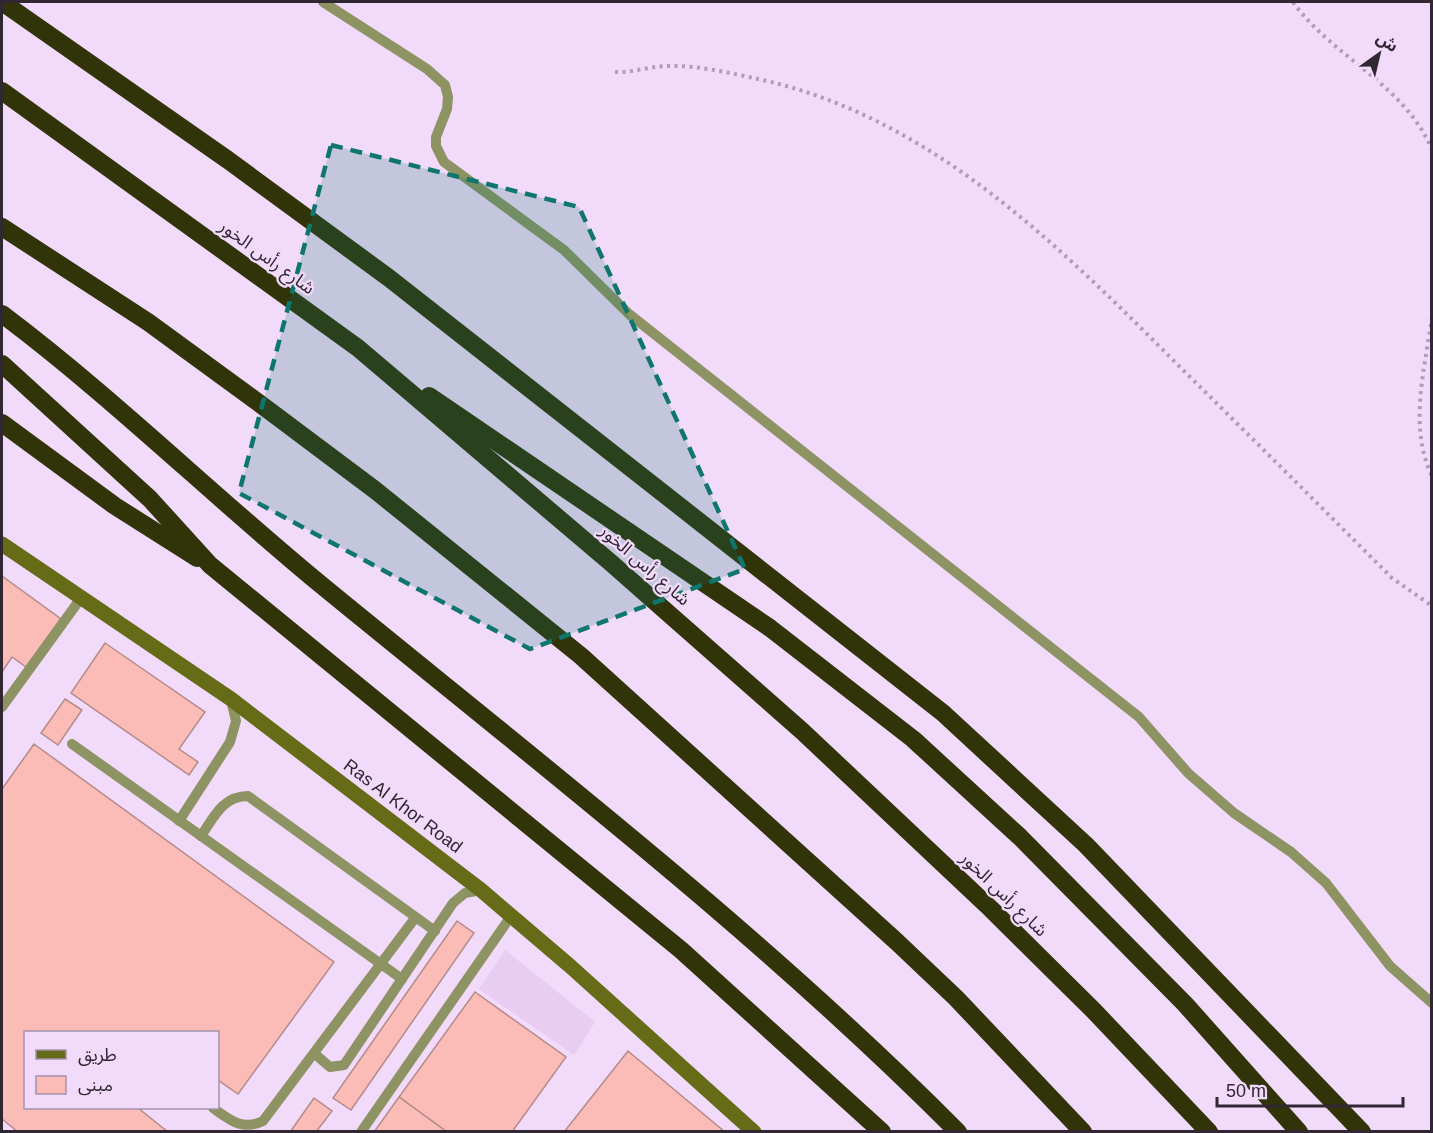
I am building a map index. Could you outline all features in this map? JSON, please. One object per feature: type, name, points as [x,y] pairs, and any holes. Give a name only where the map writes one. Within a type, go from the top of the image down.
[{"type":"highway","points":[[2,2],[210,147],[389,278],[934,706],[1000,763],[1086,845],[1362,1131]]},
{"type":"highway","name":"شارع رأس الخور","points":[[2,91],[358,348],[610,562],[802,731],[991,909],[1095,1012],[1209,1131]]},
{"type":"highway","points":[[2,227],[148,322],[267,409],[450,550],[581,656],[897,942],[956,998],[1083,1131]]},
{"type":"highway","points":[[2,314],[97,389],[321,585],[714,907],[844,1021],[958,1131]]},
{"type":"highway","points":[[358,348],[596,507],[770,628],[913,739],[1020,837],[1185,1004],[1299,1131]]},
{"type":"highway","points":[[2,364],[150,499],[210,565]]},
{"type":"highway","points":[[2,423],[115,506],[210,565],[681,950],[882,1131]]},
{"type":"street","name":"Ras Al Khor Road","points":[[2,544],[231,699],[481,890],[754,1131]]},
{"type":"lane","points":[[323,2],[427,69],[445,86],[448,97],[447,110],[436,137],[436,146],[444,162],[564,250],[629,314],[1139,717],[1188,773],[1246,822],[1291,852],[1326,883],[1390,966],[1431,1002]]},
{"type":"lane","points":[[2,707],[81,598]]},
{"type":"lane","points":[[179,821],[230,742],[236,721],[231,699]]},
{"type":"lane","points":[[72,744],[402,979]]},
{"type":"lane","points":[[201,836],[223,804],[230,799],[248,796],[435,931]]},
{"type":"lane","points":[[315,1054],[330,1066],[344,1065],[459,898],[481,890]]},
{"type":"lane","points":[[361,1131],[512,916]]},
{"type":"lane","points":[[216,1109],[241,1126],[253,1126],[263,1121],[415,918]]},
{"type":"path","points":[[1293,2],[1310,22],[1404,103],[1416,120],[1431,150]]},
{"type":"path","points":[[615,72],[679,66],[759,79],[793,88],[826,99],[879,124],[979,184],[1059,247],[1392,578],[1431,606]]},
{"type":"path","points":[[1431,317],[1418,417],[1422,451],[1431,476]]},
{"type":"highlighted area","points":[[331,145],[579,207],[745,569],[530,649],[239,493]]},
{"type":"shaded area","points":[[505,950],[595,1022],[574,1055],[479,989]]},
{"type":"building","points":[[2,576],[61,619],[26,667],[12,657],[2,672]]},
{"type":"building","points":[[105,643],[205,712],[179,749],[198,762],[189,775],[71,693]]},
{"type":"building","points":[[65,699],[82,710],[58,745],[41,733]]},
{"type":"building","points":[[34,744],[334,962],[238,1094],[219,1081],[219,1031],[24,1031],[24,1109],[139,1109],[168,1132],[18,1132],[2,1119],[2,789]]},
{"type":"building","points":[[457,921],[474,933],[351,1110],[333,1098]]},
{"type":"building","points":[[475,992],[566,1057],[512,1132],[447,1132],[399,1097]]},
{"type":"building","points":[[628,1051],[725,1132],[564,1132]]},
{"type":"building","points":[[399,1097],[447,1132],[374,1132]]},
{"type":"building","points":[[314,1098],[332,1111],[316,1132],[290,1132]]}]
